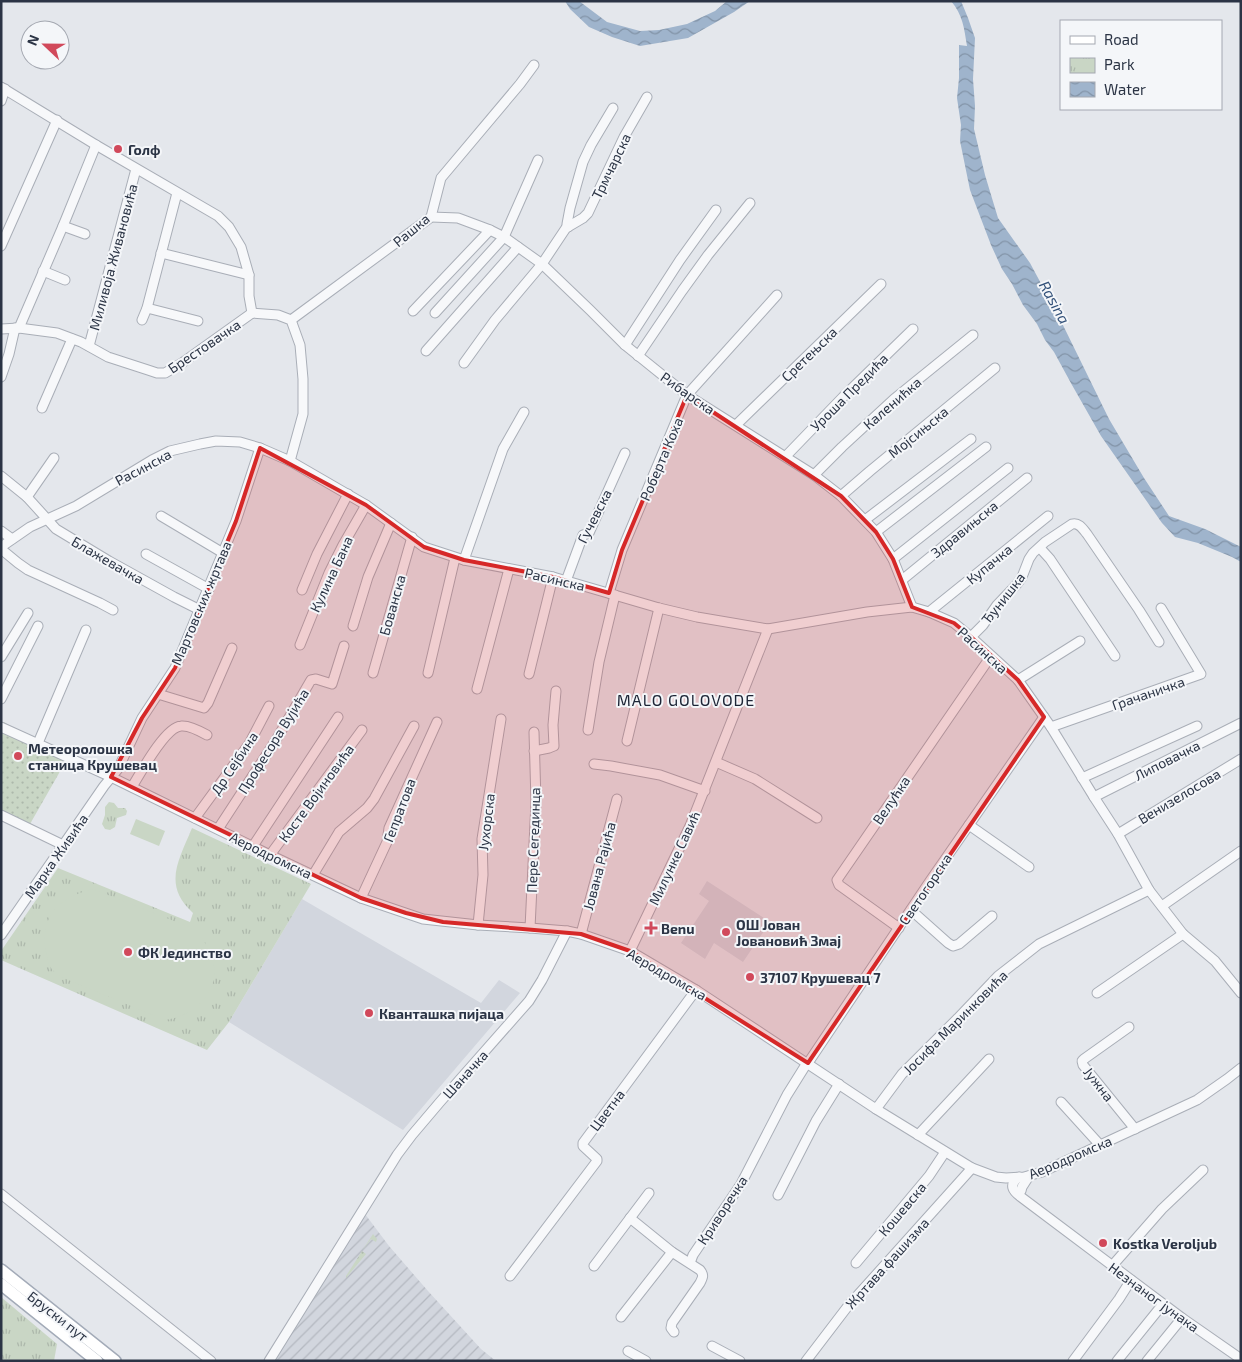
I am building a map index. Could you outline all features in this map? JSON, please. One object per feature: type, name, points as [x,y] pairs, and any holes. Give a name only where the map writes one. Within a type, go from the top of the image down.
[{"type":"main road","name":"Бруски пут","points":[[1,1270],[115,1361]]},
{"type":"main road","name":"Бруски пут","points":[[1,1284],[97,1361]]},
{"type":"street","name":"Рашка","points":[[291,320],[431,218],[441,178],[534,65]]},
{"type":"street","points":[[1,101],[3,88],[136,169],[218,216],[229,227],[241,246],[249,275],[249,296],[252,314],[278,315],[291,320],[300,345],[303,379],[303,414],[290,461]]},
{"type":"street","name":"Трмчарска","points":[[464,363],[495,320],[542,264],[568,227],[588,213],[624,137],[647,97]]},
{"type":"street","name":"Трмчарска","points":[[568,227],[568,215],[584,162],[591,145],[613,108]]},
{"type":"street","points":[[1,246],[57,120]]},
{"type":"street","points":[[1,377],[17,328],[44,271],[96,145]]},
{"type":"street","points":[[435,312],[504,237],[538,160]]},
{"type":"street","name":"Миливоја Живановића","points":[[89,346],[136,169]]},
{"type":"street","points":[[142,320],[177,193]]},
{"type":"street","points":[[638,356],[682,290],[750,203]]},
{"type":"street","points":[[625,345],[680,260],[716,210]]},
{"type":"street","name":"Рибарска","points":[[431,218],[458,218],[504,237],[542,264],[625,345],[687,395],[786,456],[841,496],[876,532],[893,559],[912,607]]},
{"type":"street","points":[[63,226],[84,234]]},
{"type":"street","points":[[413,311],[490,230]]},
{"type":"street","points":[[426,351],[518,247]]},
{"type":"street","points":[[161,252],[249,275]]},
{"type":"street","points":[[44,271],[65,280]]},
{"type":"street","name":"Сретењска","points":[[736,425],[881,284]]},
{"type":"street","name":"Роберта Коха","points":[[588,730],[599,662],[622,550],[687,395],[777,294]]},
{"type":"street","points":[[146,308],[198,321]]},
{"type":"street","name":"Брестовачка","points":[[1,329],[17,328],[57,332],[126,364],[157,372],[165,372],[182,363],[252,314]]},
{"type":"street","name":"Уроша Предића","points":[[786,456],[913,329]]},
{"type":"street","name":"Каленићка","points":[[814,475],[894,398],[973,335]]},
{"type":"street","points":[[42,408],[72,339]]},
{"type":"street","name":"Мојсињска","points":[[841,496],[995,368]]},
{"type":"street","points":[[428,673],[459,559],[503,449],[524,412]]},
{"type":"street","points":[[865,520],[971,439]]},
{"type":"street","name":"Расинска","points":[[1,548],[30,527],[46,518],[76,506],[170,451],[216,441],[240,442],[290,461],[366,505],[424,546],[459,559],[553,577],[697,617],[768,629],[866,612],[912,607],[929,612],[954,623],[1018,680],[1051,726],[1118,834],[1149,890],[1184,934],[1215,961],[1241,993]]},
{"type":"street","points":[[876,532],[986,447]]},
{"type":"street","name":"Мартовских жртава","points":[[111,777],[118,769],[142,718],[175,668],[236,521],[260,448]]},
{"type":"street","name":"Гучевска","points":[[566,581],[583,535],[589,533],[625,453]]},
{"type":"street","points":[[27,496],[54,458]]},
{"type":"street","points":[[893,559],[1008,468]]},
{"type":"street","name":"Блажевачка","points":[[1,476],[27,496],[56,529],[96,554],[200,610]]},
{"type":"street","name":"Здравињска","points":[[902,580],[1027,478]]},
{"type":"street","points":[[302,590],[317,554],[348,494]]},
{"type":"street","name":"Кулина Бана","points":[[300,645],[332,566],[366,505]]},
{"type":"street","points":[[161,516],[223,553]]},
{"type":"street","name":"Купачка","points":[[929,612],[1048,516]]},
{"type":"street","points":[[353,626],[368,578],[391,522]]},
{"type":"street","name":"Ђунишка","points":[[971,637],[1017,584],[1032,555],[1045,542],[1072,524],[1075,524],[1087,534],[1159,642]]},
{"type":"street","points":[[1,531],[12,539]]},
{"type":"street","name":"Бованска","points":[[373,673],[412,537]]},
{"type":"street","points":[[1,548],[28,570],[112,610]]},
{"type":"street","points":[[1040,548],[1050,559],[1115,656]]},
{"type":"street","points":[[146,554],[209,589]]},
{"type":"street","points":[[477,689],[510,569]]},
{"type":"street","points":[[529,674],[553,577]]},
{"type":"street","points":[[627,740],[659,608]]},
{"type":"street","name":"Грачаничка","points":[[1051,726],[1201,674],[1161,608]]},
{"type":"street","points":[[1,657],[28,613]]},
{"type":"street","points":[[1,699],[38,626]]},
{"type":"street","name":"Милунке Савић","points":[[630,951],[705,791],[768,629]]},
{"type":"street","points":[[38,743],[86,630]]},
{"type":"street","points":[[1018,680],[1080,641]]},
{"type":"street","name":"Професора Вујића","points":[[218,829],[276,740],[311,680],[316,679],[332,684],[344,646]]},
{"type":"street","points":[[158,694],[204,708],[208,703],[232,648]]},
{"type":"street","name":"Велућка","points":[[898,928],[839,885],[837,880],[991,656]]},
{"type":"street","points":[[534,752],[554,746],[553,725],[556,690]]},
{"type":"street","name":"Др Сејбина","points":[[195,818],[249,744],[269,706]]},
{"type":"street","points":[[253,846],[338,717]]},
{"type":"street","name":"Светогорска","points":[[806,1064],[1044,717]]},
{"type":"street","name":"Јухорска","points":[[478,925],[483,875],[482,839],[501,719]]},
{"type":"street","name":"Гепратова","points":[[361,898],[387,842],[389,828],[437,722]]},
{"type":"street","name":"Липовачка","points":[[1094,797],[1241,723]]},
{"type":"street","points":[[132,787],[160,742],[175,728],[183,726],[207,735]]},
{"type":"street","points":[[312,875],[339,832],[367,808],[374,799],[414,726]]},
{"type":"street","points":[[1082,778],[1197,726]]},
{"type":"street","name":"Аеродромска","points":[[1,727],[111,777],[361,898],[423,919],[567,931],[630,951],[696,990],[806,1064],[945,1152],[972,1168],[1016,1186],[1029,1176],[1042,1172],[1197,1100],[1241,1068]]},
{"type":"street","name":"Косте Војиновића","points":[[270,855],[362,730]]},
{"type":"street","name":"Пере Сегединца","points":[[530,928],[536,802],[534,732]]},
{"type":"street","name":"Венизелосова","points":[[1118,834],[1241,759]]},
{"type":"street","points":[[716,762],[754,779],[817,818]]},
{"type":"street","points":[[594,764],[660,775],[705,791]]},
{"type":"street","name":"Марка Живића","points":[[1,935],[111,777]]},
{"type":"street","name":"Јована Рајића","points":[[581,934],[618,798]]},
{"type":"street","points":[[1,815],[63,845]]},
{"type":"street","points":[[969,826],[1029,867]]},
{"type":"street","points":[[1162,906],[1241,851]]},
{"type":"street","name":"Јосифа Маринковића","points":[[876,1109],[902,1074],[998,976],[1039,944],[1149,890]]},
{"type":"street","points":[[911,910],[953,946],[959,944],[992,916]]},
{"type":"street","name":"Шаначка","points":[[269,1361],[380,1180],[412,1135],[529,1001],[567,931]]},
{"type":"street","points":[[1097,993],[1184,934]]},
{"type":"street","name":"Цветна","points":[[510,1276],[597,1161],[583,1146],[583,1143],[696,990]]},
{"type":"street","name":"Јужна","points":[[1129,1027],[1082,1062],[1135,1129]]},
{"type":"street","points":[[918,1135],[988,1059]]},
{"type":"street","name":"Криворечка","points":[[690,1263],[693,1255],[741,1184],[806,1064]]},
{"type":"street","points":[[778,1195],[816,1121],[839,1084]]},
{"type":"street","points":[[1061,1102],[1100,1145]]},
{"type":"street","name":"Кошевска","points":[[856,1263],[929,1176],[945,1152]]},
{"type":"street","name":"Жртава фашизма","points":[[806,1361],[848,1306],[972,1168]]},
{"type":"street","points":[[1112,1266],[1162,1209],[1203,1170]]},
{"type":"street","name":"Незнаног јунака","points":[[990,1175],[1016,1186],[1112,1266],[1162,1304],[1241,1358]]},
{"type":"street","points":[[1016,1186],[1022,1187],[1029,1176]]},
{"type":"street","points":[[594,1266],[649,1193]]},
{"type":"street","points":[[1,1194],[210,1361]]},
{"type":"street","points":[[630,1218],[672,1252],[703,1273],[703,1278],[672,1323],[671,1328],[674,1332]]},
{"type":"street","points":[[621,1318],[672,1252]]},
{"type":"street","points":[[1073,1361],[1120,1299],[1131,1280]]},
{"type":"street","points":[[1117,1361],[1162,1304]]},
{"type":"street","points":[[1147,1361],[1182,1318]]},
{"type":"street","points":[[712,1346],[740,1361]]},
{"type":"street","points":[[628,1351],[646,1361]]},
{"type":"highlighted area","points":[[687,395],[841,496],[876,532],[893,559],[912,607],[954,623],[971,637],[1018,680],[1044,717],[808,1063],[630,951],[581,934],[443,922],[406,913],[361,898],[111,777],[142,718],[175,668],[236,521],[260,448],[366,505],[424,547],[464,560],[553,577],[609,593],[622,550]]},
{"type":"shaded area","name":"ОШ Јован Јовановић Змај","points":[[707,881],[770,922],[743,962],[714,943],[705,959],[681,943],[709,901],[699,894]]},
{"type":"shaded area","name":"Кванташка пијаца","points":[[302,899],[481,1003],[499,980],[520,993],[403,1130],[229,1022]]},
{"type":"shaded area","points":[[365,1214],[389,1246],[428,1291],[481,1349],[496,1361],[274,1361]]},
{"type":"green space","points":[[4,722],[38,743],[69,753],[30,824],[1,810],[1,727]]},
{"type":"green space","points":[[109,802],[114,803],[118,808],[125,808],[127,811],[126,815],[117,818],[115,827],[110,830],[105,829],[102,824],[105,807]]},
{"type":"green space","points":[[136,819],[165,831],[159,846],[130,834]]},
{"type":"green space","points":[[192,828],[311,884],[229,1022],[207,1050],[1,960],[1,951],[58,868],[190,922],[193,913],[184,903],[178,892],[176,872],[182,851]]},
{"type":"green space","name":"ФК Јединство","points":[[93,889],[189,927],[198,934],[212,956],[213,982],[209,993],[191,1011],[165,1020],[61,977],[54,972],[46,952],[45,939],[49,918],[54,910],[71,897]]},
{"type":"green space","points":[[373,1234],[377,1239],[376,1242],[371,1239],[362,1250]]},
{"type":"green space","points":[[362,1251],[366,1254],[346,1278],[346,1276]]},
{"type":"green space","points":[[1,1297],[57,1344],[54,1361],[1,1361]]},
{"type":"water","points":[[565,1],[579,1],[607,22],[640,31],[659,30],[687,24],[715,11],[727,1],[750,1],[688,38],[640,46],[589,27],[570,9]]},
{"type":"water","points":[[951,1],[961,1],[975,38],[973,79],[974,129],[998,218],[1030,263],[1109,419],[1169,516],[1205,529],[1241,547],[1241,562],[1198,543],[1175,537],[1162,523],[1101,436],[1054,352],[1002,269],[970,190],[960,141],[961,125],[957,98],[959,45],[967,46],[961,17]]},
{"type":"place","name":"Голф","points":[[118,149]]},
{"type":"place","name":"Метеоролошка станица Крушевац","points":[[18,756]]},
{"type":"place","name":"Benu","points":[[651,928]]},
{"type":"place","name":"ОШ Јован Јовановић Змај","points":[[726,932]]},
{"type":"place","name":"ФК Јединство","points":[[128,952]]},
{"type":"place","name":"37107 Крушевац 7","points":[[750,977]]},
{"type":"place","name":"Кванташка пијаца","points":[[369,1013]]},
{"type":"place","name":"Kostka Veroljub","points":[[1103,1243]]},
{"type":"district","name":"MALO GOLOVODE","points":[[686,699]]},
{"type":"water label","name":"Rasina","points":[[1055,302]]}]
